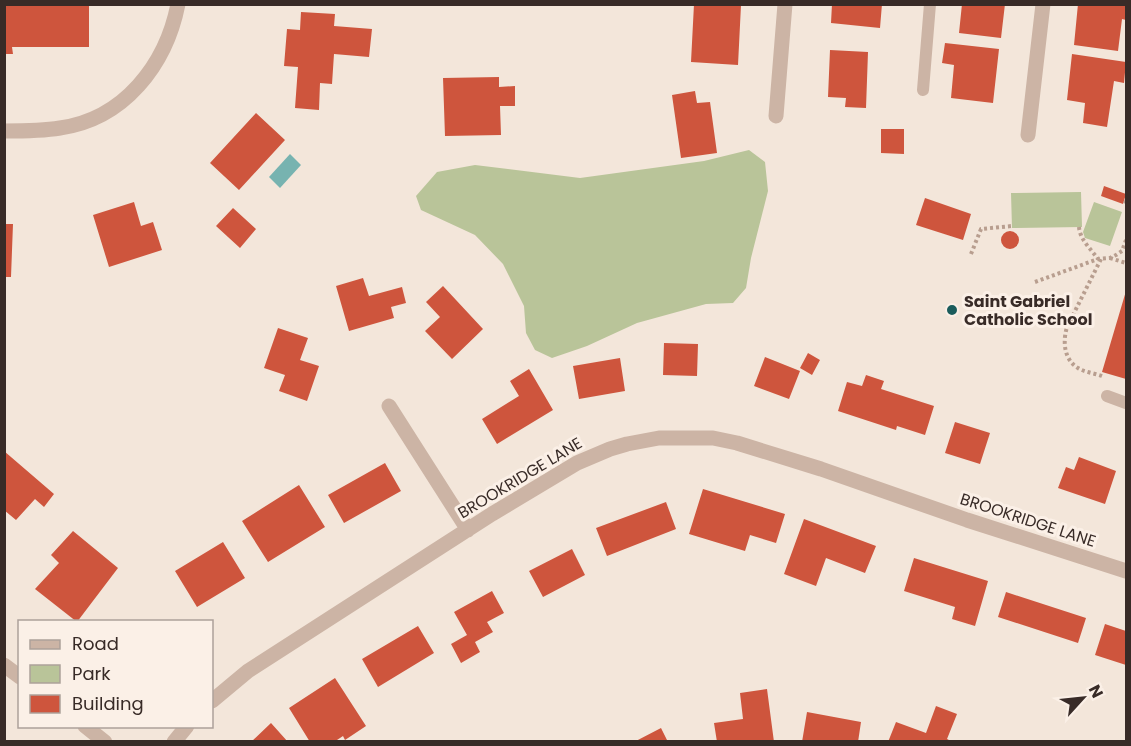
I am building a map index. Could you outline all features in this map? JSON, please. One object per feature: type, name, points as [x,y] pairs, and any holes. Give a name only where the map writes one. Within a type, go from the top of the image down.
[{"type":"street","points":[[4,131],[61,128],[102,115],[118,104],[142,83],[154,68],[168,37],[178,4]]},
{"type":"street","points":[[776,116],[785,4]]},
{"type":"street","points":[[1028,135],[1043,4]]},
{"type":"street","points":[[389,406],[468,530]]},
{"type":"street","name":"BROOKRIDGE LANE","points":[[213,700],[249,671],[492,514],[577,463],[610,449],[659,438],[712,438],[737,443],[1126,571]]},
{"type":"street","points":[[4,665],[18,675]]},
{"type":"street","points":[[88,728],[105,741]]},
{"type":"street","points":[[174,741],[185,728]]},
{"type":"lane","points":[[922,90],[930,4]]},
{"type":"lane","points":[[1107,396],[1126,402]]},
{"type":"path","points":[[971,254],[981,229],[1012,226]]},
{"type":"path","points":[[1079,227],[1082,238],[1100,258]]},
{"type":"path","points":[[1110,258],[1122,251],[1126,240]]},
{"type":"path","points":[[1100,258],[1067,327],[1065,336],[1067,354],[1077,368],[1102,376]]},
{"type":"path","points":[[1035,282],[1100,258],[1110,258],[1126,263]]},
{"type":"green space","points":[[749,150],[765,162],[768,191],[746,288],[733,303],[706,304],[637,323],[587,346],[552,358],[535,350],[526,333],[524,306],[503,264],[475,235],[421,210],[416,196],[437,172],[475,165],[580,178],[704,161]]},
{"type":"green space","points":[[1081,192],[1082,227],[1012,228],[1011,193]]},
{"type":"green space","points":[[1094,202],[1122,212],[1110,246],[1085,238],[1083,232]]},
{"type":"water","points":[[290,154],[301,165],[280,188],[269,177]]},
{"type":"building","points":[[4,4],[89,4],[89,47],[12,47],[13,54],[4,54]]},
{"type":"building","points":[[694,4],[741,5],[738,65],[691,62]]},
{"type":"building","points":[[832,4],[882,4],[880,28],[831,23]]},
{"type":"building","points":[[962,4],[1005,4],[1001,38],[959,33]]},
{"type":"building","points":[[1078,4],[1126,4],[1126,20],[1122,19],[1118,51],[1074,45]]},
{"type":"building","points":[[301,12],[335,14],[334,26],[372,29],[369,57],[334,54],[332,84],[320,83],[319,110],[295,108],[298,67],[284,66],[287,29],[300,30]]},
{"type":"building","points":[[945,43],[999,49],[993,103],[951,98],[954,65],[942,63]]},
{"type":"building","points":[[830,50],[868,52],[866,108],[845,107],[846,98],[828,97]]},
{"type":"building","points":[[1072,54],[1126,62],[1124,83],[1114,81],[1107,127],[1083,123],[1085,103],[1067,100]]},
{"type":"building","points":[[499,77],[499,87],[515,86],[515,106],[500,106],[501,135],[445,136],[443,78]]},
{"type":"building","points":[[695,91],[697,103],[710,102],[717,153],[681,158],[672,95]]},
{"type":"building","points":[[256,113],[285,140],[239,190],[210,163]]},
{"type":"building","points":[[881,129],[904,129],[904,154],[881,153]]},
{"type":"building","points":[[1104,186],[1126,194],[1123,204],[1101,196]]},
{"type":"building","points":[[925,198],[971,214],[963,240],[916,225]]},
{"type":"building","points":[[134,202],[141,226],[153,222],[162,250],[109,267],[93,215]]},
{"type":"building","points":[[233,208],[256,229],[240,248],[216,226]]},
{"type":"building","points":[[4,224],[13,224],[11,277],[4,277]]},
{"type":"building","points":[[1010,231],[1016,234],[1019,240],[1016,246],[1010,249],[1004,246],[1001,240],[1004,234]]},
{"type":"building","points":[[363,278],[369,296],[402,287],[406,303],[391,307],[394,318],[349,331],[336,286]]},
{"type":"building","points":[[443,286],[483,329],[452,359],[425,331],[440,317],[426,302]]},
{"type":"building","points":[[1126,291],[1126,379],[1102,372]]},
{"type":"building","points":[[278,328],[308,338],[300,360],[319,366],[307,401],[279,391],[285,375],[264,368]]},
{"type":"building","points":[[664,343],[698,344],[697,376],[663,375]]},
{"type":"building","points":[[808,353],[820,360],[812,375],[800,368]]},
{"type":"building","points":[[765,357],[800,371],[789,399],[754,386]]},
{"type":"building","points":[[620,358],[625,391],[579,399],[573,366]]},
{"type":"building","points":[[529,369],[553,410],[497,444],[482,419],[519,396],[510,381]]},
{"type":"building","points":[[866,375],[884,381],[881,389],[934,406],[925,435],[897,426],[896,430],[838,411],[847,382],[862,386]]},
{"type":"building","points":[[955,422],[990,433],[980,464],[945,453]]},
{"type":"building","points":[[4,451],[54,494],[44,507],[35,499],[16,520],[4,510]]},
{"type":"building","points":[[1079,457],[1116,471],[1105,504],[1058,488],[1066,467],[1074,470]]},
{"type":"building","points":[[385,463],[401,491],[344,523],[328,495]]},
{"type":"building","points":[[299,485],[325,527],[268,562],[242,521]]},
{"type":"building","points":[[703,489],[785,514],[776,543],[750,535],[745,551],[689,534]]},
{"type":"building","points":[[666,502],[676,529],[607,556],[596,528]]},
{"type":"building","points":[[804,519],[876,546],[865,573],[826,558],[816,586],[784,574]]},
{"type":"building","points":[[73,531],[118,568],[79,620],[74,620],[35,589],[59,563],[51,555]]},
{"type":"building","points":[[223,542],[245,578],[197,607],[175,571]]},
{"type":"building","points":[[572,549],[585,575],[543,597],[529,571]]},
{"type":"building","points":[[914,558],[988,581],[975,626],[952,619],[955,607],[904,591]]},
{"type":"building","points":[[492,591],[504,613],[487,622],[493,632],[475,642],[480,652],[461,663],[451,644],[467,635],[454,612]]},
{"type":"building","points":[[1006,592],[1086,618],[1078,643],[998,617]]},
{"type":"building","points":[[1105,624],[1126,631],[1126,665],[1095,655]]},
{"type":"building","points":[[418,626],[434,653],[378,687],[362,659]]},
{"type":"building","points":[[335,678],[366,726],[345,740],[343,736],[334,742],[310,742],[289,708]]},
{"type":"building","points":[[767,689],[774,742],[717,742],[714,723],[743,719],[740,693]]},
{"type":"building","points":[[936,706],[957,714],[947,739],[953,742],[888,742],[896,722],[926,733]]},
{"type":"building","points":[[807,712],[861,722],[858,742],[802,742]]},
{"type":"building","points":[[271,723],[288,742],[251,742]]},
{"type":"building","points":[[661,728],[668,742],[634,742]]},
{"type":"place","name":"Saint Gabriel Catholic School","points":[[952,310]]}]
